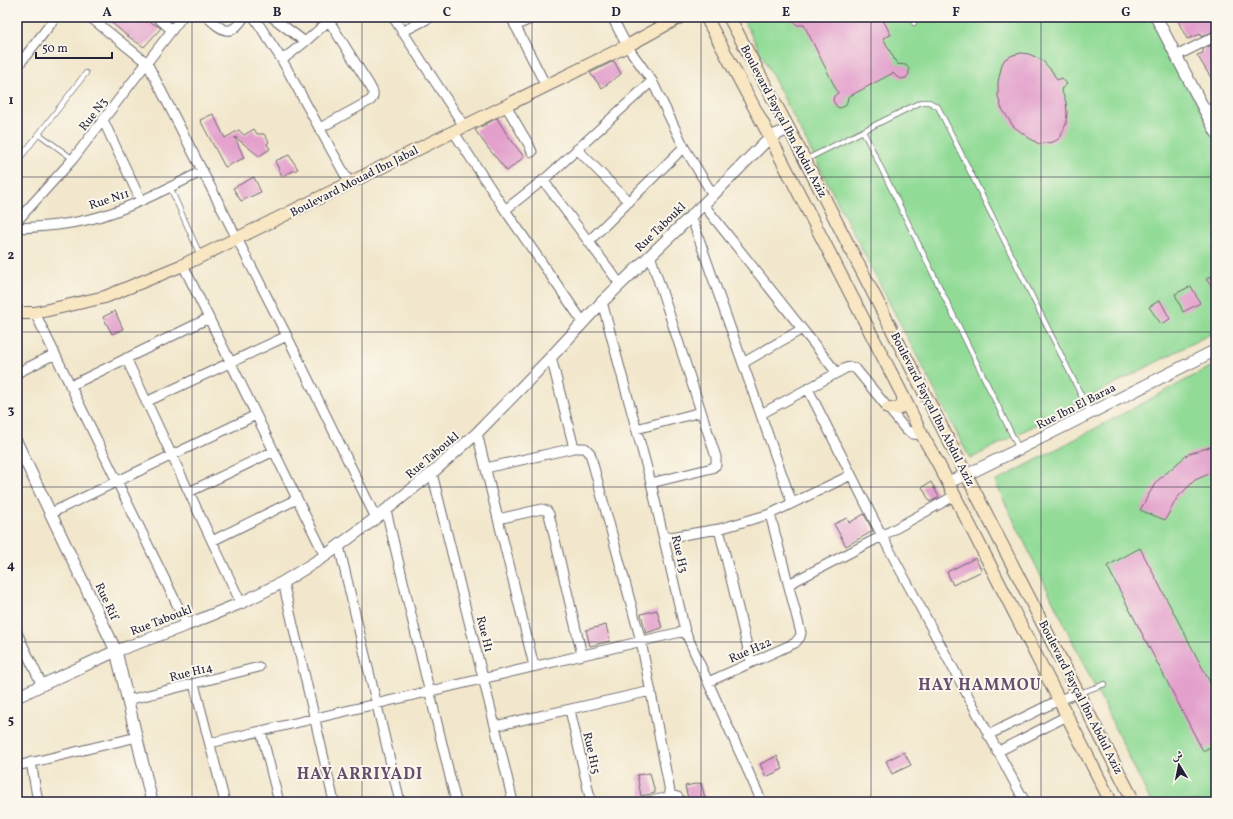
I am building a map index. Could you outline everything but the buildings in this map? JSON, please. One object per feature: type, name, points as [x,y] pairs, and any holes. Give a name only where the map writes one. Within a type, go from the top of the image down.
[{"type":"main road","name":"Boulevard Mouad Ibn Jabal","points":[[17,313],[35,313],[104,297],[201,257],[627,46],[680,17]]},
{"type":"main road","name":"Boulevard Fayçal Ibn Abdul Aziz","points":[[706,17],[770,137],[922,435],[948,482],[1111,802]]},
{"type":"main road","name":"Boulevard Fayçal Ibn Abdul Aziz","points":[[729,17],[805,160],[1134,802]]},
{"type":"main road","points":[[888,408],[894,409],[902,406],[903,396]]},
{"type":"street","points":[[17,67],[56,17]]},
{"type":"street","points":[[90,17],[147,63],[287,336],[376,518]]},
{"type":"street","points":[[157,17],[172,30]]},
{"type":"street","name":"Rue N3","points":[[17,221],[73,158],[182,17]]},
{"type":"street","points":[[207,17],[222,30],[228,30],[237,26],[244,17]]},
{"type":"street","points":[[254,17],[282,60],[350,184]]},
{"type":"street","points":[[272,17],[305,42]]},
{"type":"street","points":[[393,17],[464,126]]},
{"type":"street","points":[[402,32],[431,17]]},
{"type":"street","points":[[511,17],[546,86]]},
{"type":"street","points":[[515,26],[535,17]]},
{"type":"street","points":[[612,17],[627,46],[652,81],[684,147],[713,195]]},
{"type":"street","points":[[1156,17],[1216,132]]},
{"type":"street","points":[[282,60],[331,19],[374,93],[371,100],[320,128]]},
{"type":"street","points":[[1176,56],[1216,36]]},
{"type":"street","points":[[505,210],[578,149],[652,81]]},
{"type":"street","points":[[506,106],[532,152]]},
{"type":"street","points":[[1205,112],[1216,106]]},
{"type":"street","points":[[103,120],[141,201]]},
{"type":"street","name":"Rue Taboukl","points":[[17,697],[116,651],[241,603],[283,582],[325,556],[386,510],[478,433],[602,302],[704,204],[770,137],[789,130]]},
{"type":"street","points":[[453,131],[505,210],[583,322]]},
{"type":"street","points":[[589,241],[684,147]]},
{"type":"street","points":[[578,149],[629,202]]},
{"type":"street","name":"Rue N11","points":[[17,228],[41,227],[110,214],[141,201],[202,171]]},
{"type":"street","points":[[542,180],[620,284]]},
{"type":"street","points":[[704,204],[837,373]]},
{"type":"street","points":[[691,216],[792,503]]},
{"type":"street","points":[[650,255],[716,457],[716,465],[712,468],[651,483]]},
{"type":"street","points":[[183,265],[325,556]]},
{"type":"street","name":"Rue H3","points":[[602,302],[651,483],[685,630],[737,743],[762,802]]},
{"type":"street","points":[[35,313],[187,625]]},
{"type":"street","points":[[70,386],[209,318]]},
{"type":"street","points":[[743,363],[802,329]]},
{"type":"street","points":[[146,402],[287,336]]},
{"type":"street","name":"Rue Ibn El Baraa","points":[[948,482],[966,475],[1019,449],[1216,350]]},
{"type":"street","points":[[17,373],[55,354]]},
{"type":"street","points":[[551,357],[574,448]]},
{"type":"street","points":[[126,358],[241,603]]},
{"type":"street","points":[[761,414],[846,368],[852,367],[909,432],[922,435]]},
{"type":"street","points":[[808,389],[882,536],[1025,802]]},
{"type":"street","points":[[636,429],[701,412]]},
{"type":"street","points":[[51,513],[256,415]]},
{"type":"street","points":[[478,433],[534,666]]},
{"type":"street","name":"Rue Rif","points":[[17,443],[116,651],[152,802]]},
{"type":"street","points":[[486,468],[574,448],[585,448],[590,453],[641,641],[671,797]]},
{"type":"street","points":[[189,492],[274,451]]},
{"type":"street","name":"Rue H1","points":[[432,473],[496,726],[513,802]]},
{"type":"street","points":[[664,538],[719,529],[770,514],[851,475]]},
{"type":"street","points":[[770,514],[789,584],[882,536],[954,496]]},
{"type":"street","points":[[212,541],[297,499]]},
{"type":"street","points":[[498,518],[542,509],[547,511],[549,514],[582,655]]},
{"type":"street","points":[[386,510],[456,802]]},
{"type":"street","points":[[719,529],[751,662]]},
{"type":"street","points":[[338,546],[400,802]]},
{"type":"street","points":[[283,582],[334,802]]},
{"type":"street","name":"Rue H22","points":[[708,682],[795,642],[800,637],[801,633],[789,584]]},
{"type":"street","points":[[210,744],[685,630]]},
{"type":"street","points":[[17,633],[42,685]]},
{"type":"street","name":"Rue H14","points":[[128,700],[259,667]]},
{"type":"street","points":[[194,684],[225,802]]},
{"type":"street","points":[[496,726],[651,691]]},
{"type":"street","points":[[988,735],[1059,700],[1078,693]]},
{"type":"street","name":"Rue H15","points":[[570,710],[591,802]]},
{"type":"street","points":[[997,752],[1067,716]]},
{"type":"street","points":[[261,731],[279,802]]},
{"type":"street","points":[[17,766],[137,737]]},
{"type":"street","points":[[30,762],[38,802]]},
{"type":"street","points":[[647,802],[671,797],[678,797],[680,802]]},
{"type":"lane","points":[[911,17],[914,23]]},
{"type":"lane","points":[[17,162],[86,73]]},
{"type":"lane","points":[[805,160],[921,102],[929,102],[938,107],[1090,413]]},
{"type":"lane","points":[[863,131],[1019,449]]},
{"type":"lane","points":[[39,134],[73,158]]},
{"type":"lane","points":[[170,187],[201,257]]},
{"type":"lane","points":[[1078,693],[1105,684]]},
{"type":"green space","points":[[742,17],[1153,17],[1216,140],[1216,331],[970,459]]},
{"type":"green space","points":[[1216,364],[1216,802],[1151,802],[995,482]]},
{"type":"district","name":"HAY HAMMOU","points":[[980,684]]},
{"type":"district","name":"HAY ARRIYADI","points":[[360,773]]}]
